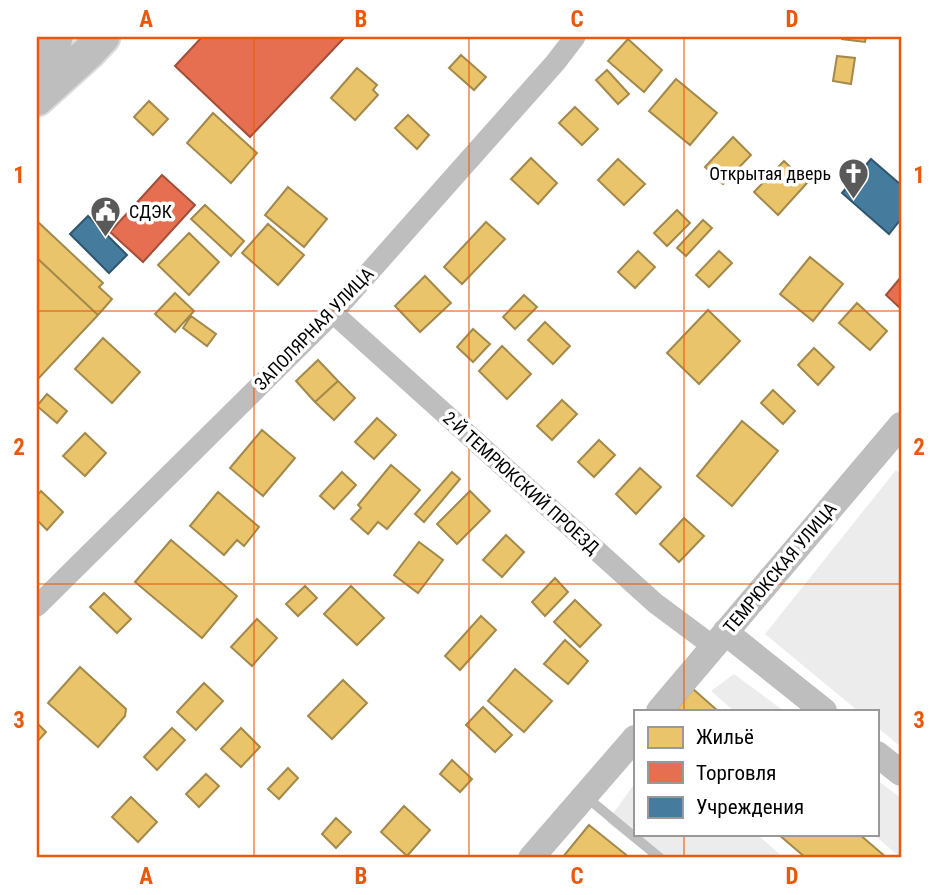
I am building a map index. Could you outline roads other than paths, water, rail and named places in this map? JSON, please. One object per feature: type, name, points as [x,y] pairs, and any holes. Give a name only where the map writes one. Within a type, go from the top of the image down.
[{"type":"highway","points":[[37,90],[47,69],[55,37]]},
{"type":"main road","points":[[37,99],[103,37]]},
{"type":"street","name":"ЗАПОЛЯРНАЯ УЛИЦА","points":[[38,601],[332,313],[555,63],[575,37]]},
{"type":"street","name":"2-Й ТЕМРЮКСКИЙ ПРОЕЗД","points":[[332,313],[655,603],[720,640]]},
{"type":"street","name":"ТЕМРЮКСКАЯ УЛИЦА","points":[[660,710],[901,425]]},
{"type":"street","points":[[720,640],[823,710]]},
{"type":"street","points":[[531,858],[634,739]]},
{"type":"street","points":[[878,755],[901,773]]},
{"type":"lane","points":[[585,796],[660,858]]},
{"type":"place","name":"Открытая дверь","points":[[854,201]]},
{"type":"place","name":"СДЭК","points":[[106,239]]}]
